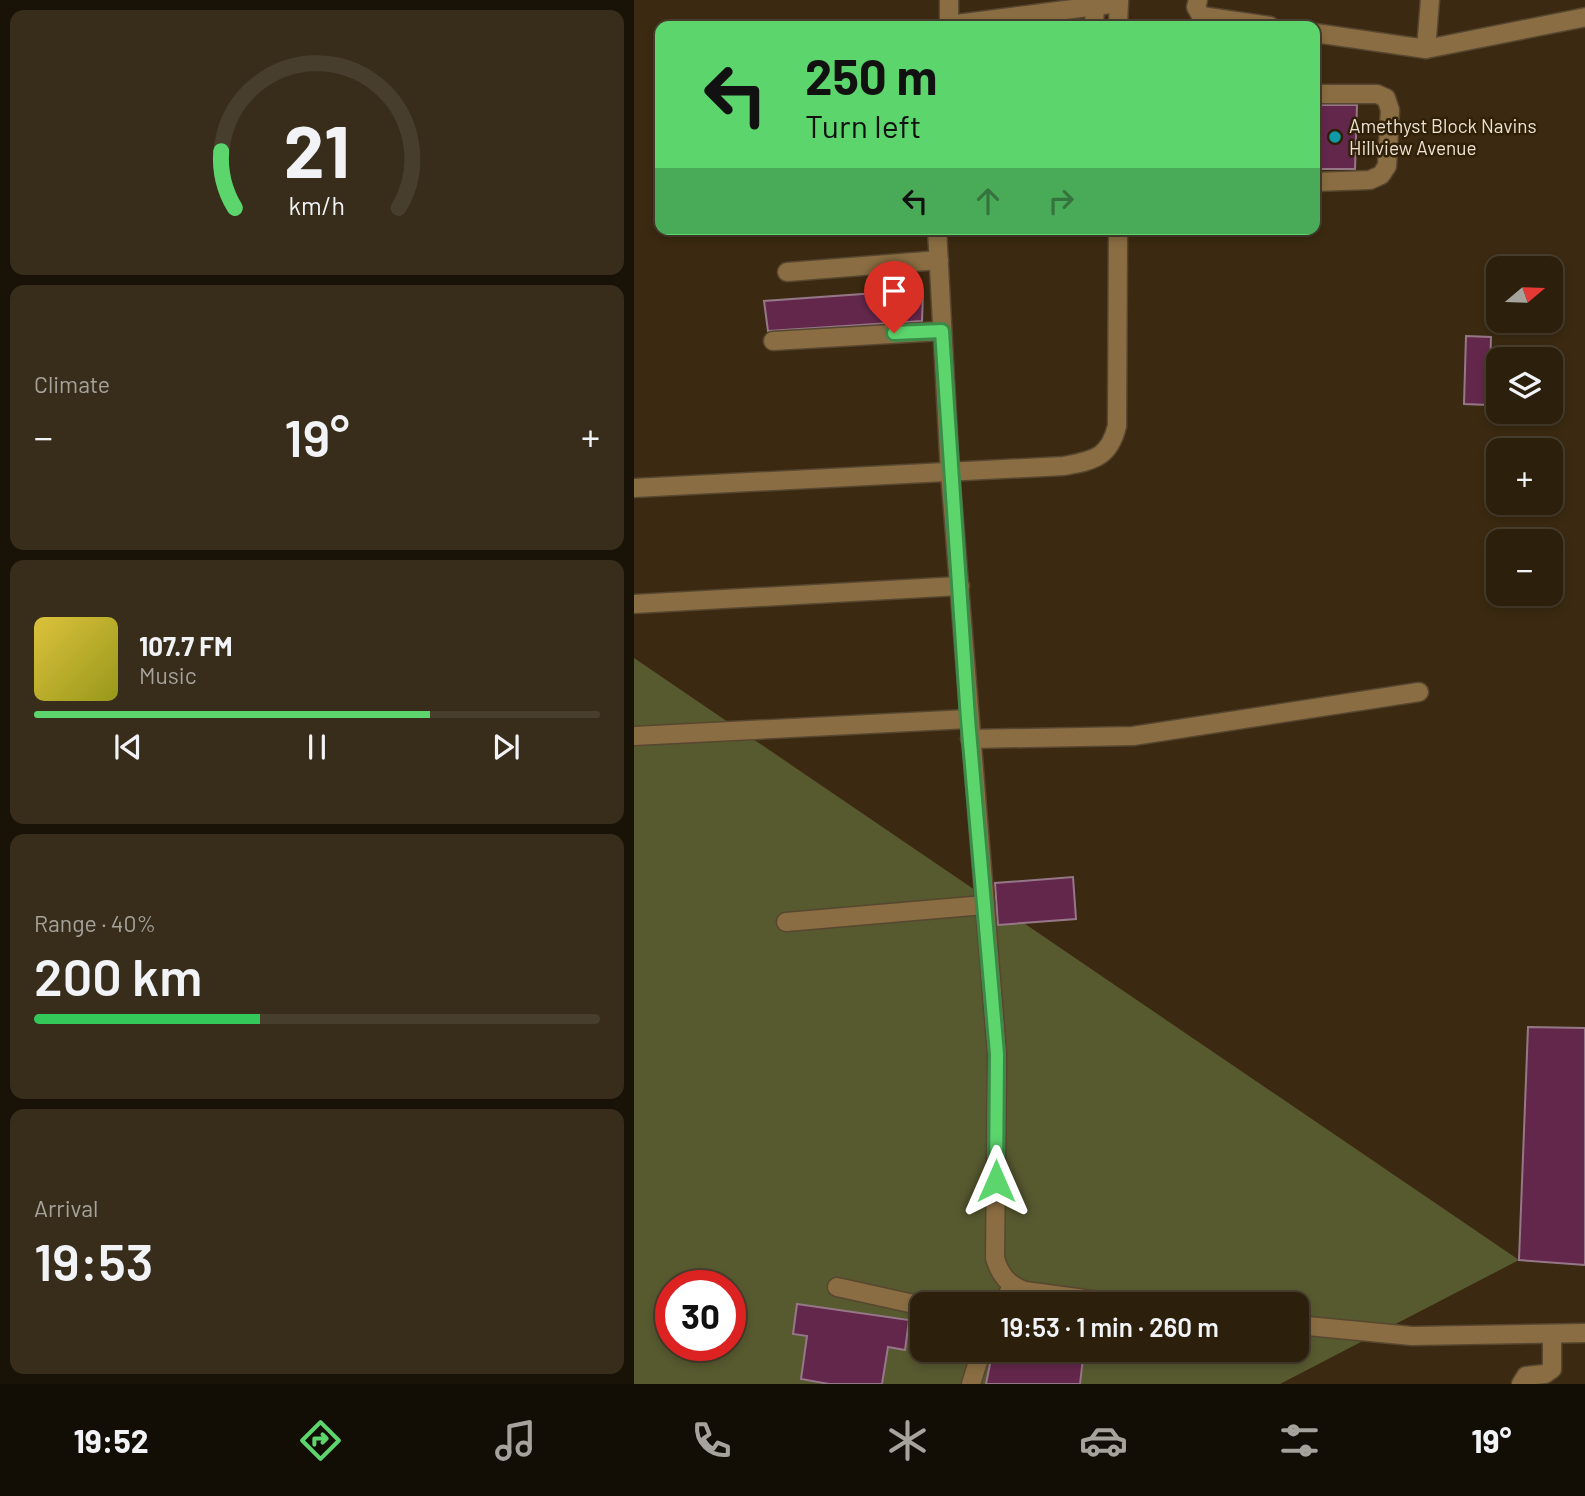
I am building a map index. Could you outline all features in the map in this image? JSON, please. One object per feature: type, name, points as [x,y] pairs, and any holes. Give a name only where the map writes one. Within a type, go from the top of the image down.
[{"type":"street","points":[[949,0],[949,21]]},
{"type":"street","points":[[1198,0],[1196,7],[1201,16],[1236,21]]},
{"type":"street","points":[[1426,49],[1430,0]]},
{"type":"street","points":[[972,21],[1071,4],[1119,2],[1118,21]]},
{"type":"street","points":[[1094,21],[1095,5]]},
{"type":"street","points":[[1320,34],[1426,49],[1585,17]]},
{"type":"street","points":[[1320,94],[1377,94],[1386,98],[1390,110],[1387,166],[1381,176],[1370,180],[1320,182]]},
{"type":"street","points":[[937,235],[950,472],[968,719],[997,1054],[995,1258],[1011,1286],[1035,1292]]},
{"type":"street","points":[[634,488],[1064,466],[1100,457],[1112,445],[1118,426],[1118,235]]},
{"type":"street","points":[[787,272],[938,260]]},
{"type":"street","points":[[773,341],[942,331]]},
{"type":"street","points":[[634,604],[960,586]]},
{"type":"street","points":[[970,739],[1133,736],[1419,692]]},
{"type":"street","points":[[634,736],[968,719]]},
{"type":"street","points":[[786,922],[984,905]]},
{"type":"street","points":[[1008,1292],[1011,1286]]},
{"type":"street","points":[[837,1287],[910,1303]]},
{"type":"street","points":[[1309,1326],[1412,1336],[1585,1333]]},
{"type":"street","points":[[1521,1384],[1526,1376],[1545,1374],[1552,1369],[1552,1334]]},
{"type":"street","points":[[971,1384],[978,1362]]},
{"type":"green space","points":[[634,658],[1519,1260],[1280,1384],[634,1384]]},
{"type":"building","name":"Amethyst Block Navins Hillview Avenue","points":[[1320,105],[1357,105],[1355,169],[1320,169]]},
{"type":"building","points":[[891,292],[923,293],[922,321],[768,331],[764,301]]},
{"type":"building","points":[[1466,336],[1491,337],[1491,347],[1486,347],[1486,405],[1464,404]]},
{"type":"building","points":[[1073,877],[1076,919],[998,925],[995,883]]},
{"type":"building","points":[[1528,1027],[1585,1028],[1585,1265],[1519,1260]]},
{"type":"building","points":[[797,1304],[909,1320],[905,1350],[888,1347],[882,1384],[829,1384],[801,1379],[807,1336],[793,1334]]},
{"type":"building","points":[[990,1362],[1083,1362],[1080,1384],[986,1384]]},
{"type":"place","name":"Amethyst Block Navins Hillview Avenue","points":[[1335,137]]},
{"type":"route","points":[[894,333],[942,331],[968,719],[997,1054],[996,1181]]}]
